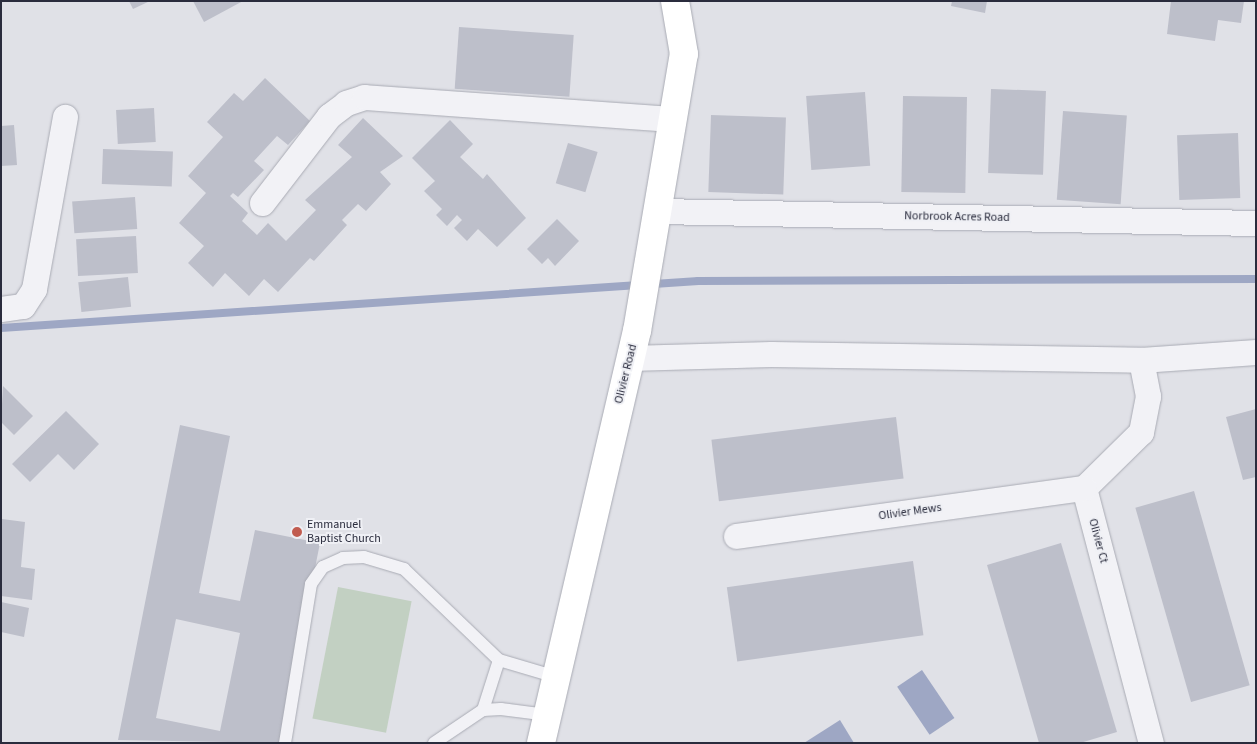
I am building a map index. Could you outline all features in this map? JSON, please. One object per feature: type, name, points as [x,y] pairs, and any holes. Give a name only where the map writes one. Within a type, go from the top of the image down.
[{"type":"main road","name":"Olivier Road","points":[[541,743],[629,358],[637,331],[654,238],[684,54],[675,1]]},
{"type":"street","points":[[262,203],[329,116],[346,103],[364,97],[673,119]]},
{"type":"street","points":[[1,309],[23,306],[34,289],[65,117]]},
{"type":"street","name":"Norbrook Acres Road","points":[[658,211],[1256,223]]},
{"type":"street","points":[[629,358],[771,354],[1141,360],[1256,352]]},
{"type":"street","points":[[1084,488],[1141,432],[1148,396],[1141,360]]},
{"type":"street","name":"Olivier Mews","points":[[736,536],[1084,488]]},
{"type":"street","name":"Olivier Ct","points":[[1084,488],[1151,743]]},
{"type":"lane","points":[[285,743],[311,584],[323,567],[343,558],[364,557],[404,569],[499,660],[556,677]]},
{"type":"lane","points":[[482,710],[499,660]]},
{"type":"lane","points":[[434,743],[482,710],[501,708],[548,715]]},
{"type":"green space","points":[[338,587],[412,601],[386,733],[312,719]]},
{"type":"water","points":[[922,670],[954,718],[930,735],[897,687]]},
{"type":"water","points":[[840,720],[854,743],[804,743]]},
{"type":"building","points":[[129,1],[150,1],[133,9]]},
{"type":"building","points":[[193,1],[243,1],[204,22]]},
{"type":"building","points":[[952,1],[987,1],[985,13],[951,6]]},
{"type":"building","points":[[1171,1],[1244,1],[1241,23],[1218,20],[1215,41],[1167,34]]},
{"type":"building","points":[[459,27],[574,35],[569,97],[455,89]]},
{"type":"building","points":[[265,78],[310,121],[288,145],[277,136],[254,161],[264,170],[238,197],[233,193],[230,196],[248,213],[242,221],[257,235],[268,223],[286,241],[316,210],[305,200],[352,157],[338,145],[363,118],[403,156],[380,172],[391,184],[366,211],[358,204],[342,220],[347,225],[314,261],[310,258],[278,292],[264,279],[249,296],[225,273],[213,287],[188,263],[204,246],[179,223],[206,193],[188,176],[223,137],[207,122],[234,93],[243,101]]},
{"type":"building","points":[[991,89],[1046,91],[1043,175],[988,173]]},
{"type":"building","points":[[865,92],[870,166],[811,170],[806,96]]},
{"type":"building","points":[[903,96],[967,97],[965,193],[901,192]]},
{"type":"building","points":[[154,108],[156,142],[118,144],[116,110]]},
{"type":"building","points":[[1063,111],[1127,115],[1121,204],[1057,200]]},
{"type":"building","points":[[711,115],[786,118],[783,195],[708,192]]},
{"type":"building","points":[[450,120],[473,144],[460,157],[483,179],[487,174],[526,218],[497,247],[478,229],[467,241],[454,228],[462,220],[457,215],[447,226],[436,215],[442,209],[424,191],[435,181],[412,158]]},
{"type":"building","points":[[14,125],[17,165],[1,166],[1,126]]},
{"type":"building","points":[[1238,133],[1240,198],[1179,200],[1177,135]]},
{"type":"building","points":[[568,143],[598,152],[585,192],[556,183]]},
{"type":"building","points":[[103,149],[173,151],[172,186],[102,184]]},
{"type":"building","points":[[135,197],[137,229],[74,233],[72,201]]},
{"type":"building","points":[[557,219],[579,241],[555,266],[548,258],[542,264],[527,249]]},
{"type":"building","points":[[136,236],[138,273],[78,276],[76,239]]},
{"type":"building","points":[[128,277],[131,307],[81,312],[78,282]]},
{"type":"building","points":[[3,386],[33,416],[14,435],[1,422]]},
{"type":"building","points":[[1256,409],[1256,477],[1243,480],[1226,417]]},
{"type":"building","points":[[66,411],[99,444],[74,470],[58,454],[30,482],[12,464]]},
{"type":"building","points":[[896,417],[904,479],[719,501],[711,440]]},
{"type":"building","points":[[180,425],[230,436],[199,593],[240,601],[255,530],[320,543],[280,743],[118,740]],"holes":[[[176,619],[240,633],[220,731],[156,718]]]},
{"type":"building","points":[[1194,491],[1250,685],[1191,702],[1135,508]]},
{"type":"building","points":[[2,519],[25,522],[21,567],[35,569],[32,600],[1,596]]},
{"type":"building","points":[[1061,543],[1117,732],[1080,743],[1039,743],[987,565]]},
{"type":"building","points":[[913,561],[923,635],[737,661],[727,587]]},
{"type":"building","points":[[1,602],[29,608],[24,637],[1,632]]},
{"type":"waterway","points":[[1,328],[698,281],[1256,279]]},
{"type":"place","name":"Emmanuel Baptist Church","points":[[297,532]]}]
